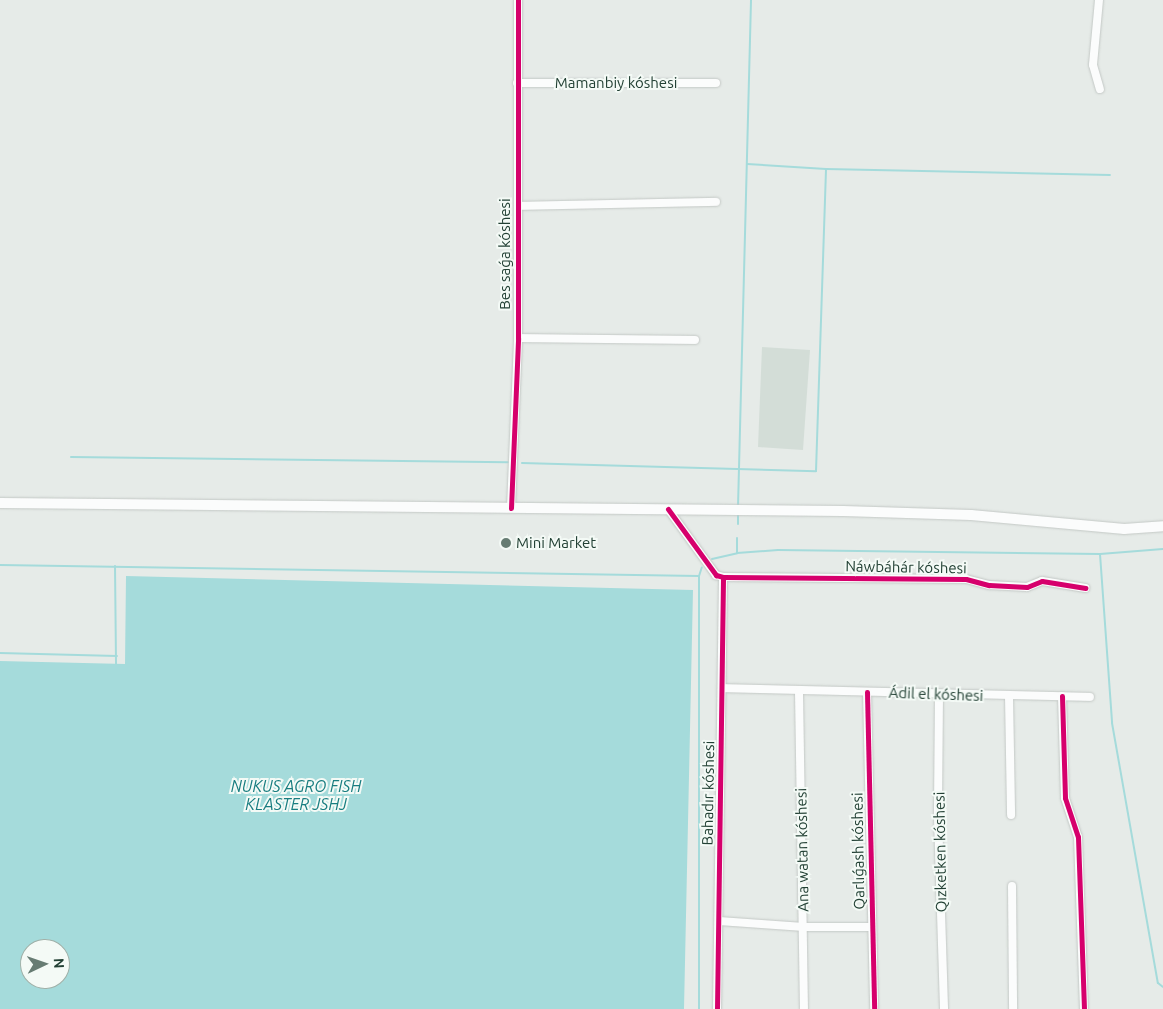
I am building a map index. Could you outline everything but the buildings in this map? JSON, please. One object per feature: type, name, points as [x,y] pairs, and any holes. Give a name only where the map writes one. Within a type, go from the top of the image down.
[{"type":"main road","points":[[0,503],[764,510],[971,515],[1124,529],[1163,526]]},
{"type":"street","name":"Bes saǵa kóshesi","points":[[511,508],[518,338],[518,0]]},
{"type":"street","points":[[1099,0],[1092,65],[1100,89]]},
{"type":"street","name":"Mamanbiy kóshesi","points":[[517,83],[716,82]]},
{"type":"street","points":[[518,206],[716,202]]},
{"type":"street","points":[[518,338],[695,340]]},
{"type":"street","points":[[668,509],[716,575],[723,577]]},
{"type":"street","name":"Náwbáhár kóshesi","points":[[723,577],[966,579],[989,585],[1028,587],[1042,581],[1085,588]]},
{"type":"street","name":"Bahadır kóshesi","points":[[717,1009],[723,577]]},
{"type":"street","name":"Ádil el kóshesi","points":[[722,688],[799,692],[1090,697]]},
{"type":"street","name":"Ana watan kóshesi","points":[[799,692],[804,1009]]},
{"type":"street","name":"Qarlıǵash kóshesi","points":[[867,692],[874,1009]]},
{"type":"street","name":"Qızketken kóshesi","points":[[939,694],[938,818],[944,1009]]},
{"type":"street","points":[[1009,696],[1011,815]]},
{"type":"street","points":[[1062,696],[1065,798],[1078,837],[1084,1009]]},
{"type":"street","points":[[1012,886],[1013,1009]]},
{"type":"street","points":[[719,921],[804,927],[872,927]]},
{"type":"shaded area","points":[[762,347],[810,350],[803,450],[758,447]]},
{"type":"water","name":"NUKUS AGRO FISH KLASTER JSHJ","points":[[126,576],[693,590],[684,1009],[0,1009],[0,661],[125,664]]},
{"type":"waterway","points":[[738,507],[751,0]]},
{"type":"waterway","points":[[747,164],[826,169]]},
{"type":"waterway","points":[[522,463],[816,471],[826,169],[1110,175]]},
{"type":"waterway","points":[[71,457],[508,462]]},
{"type":"waterway","points":[[738,515],[738,524]]},
{"type":"waterway","points":[[737,538],[737,553],[778,550],[1100,554],[1163,549]]},
{"type":"waterway","points":[[712,559],[737,553]]},
{"type":"waterway","points":[[1100,554],[1112,723],[1158,983],[1163,987]]},
{"type":"waterway","points":[[0,565],[699,576]]},
{"type":"waterway","points":[[115,566],[116,664]]},
{"type":"waterway","points":[[699,1009],[699,576],[702,567]]},
{"type":"waterway","points":[[0,653],[117,656]]},
{"type":"cycle path","points":[[511,508],[518,338],[518,0]]},
{"type":"cycle path","points":[[668,509],[716,575],[723,577],[966,579],[989,585],[1027,587],[1042,581],[1085,588]]},
{"type":"cycle path","points":[[717,1009],[723,577]]},
{"type":"cycle path","points":[[867,692],[874,1009]]},
{"type":"cycle path","points":[[1062,696],[1065,798],[1078,837],[1084,1009]]},
{"type":"place","name":"Mini Market","points":[[506,543]]}]
